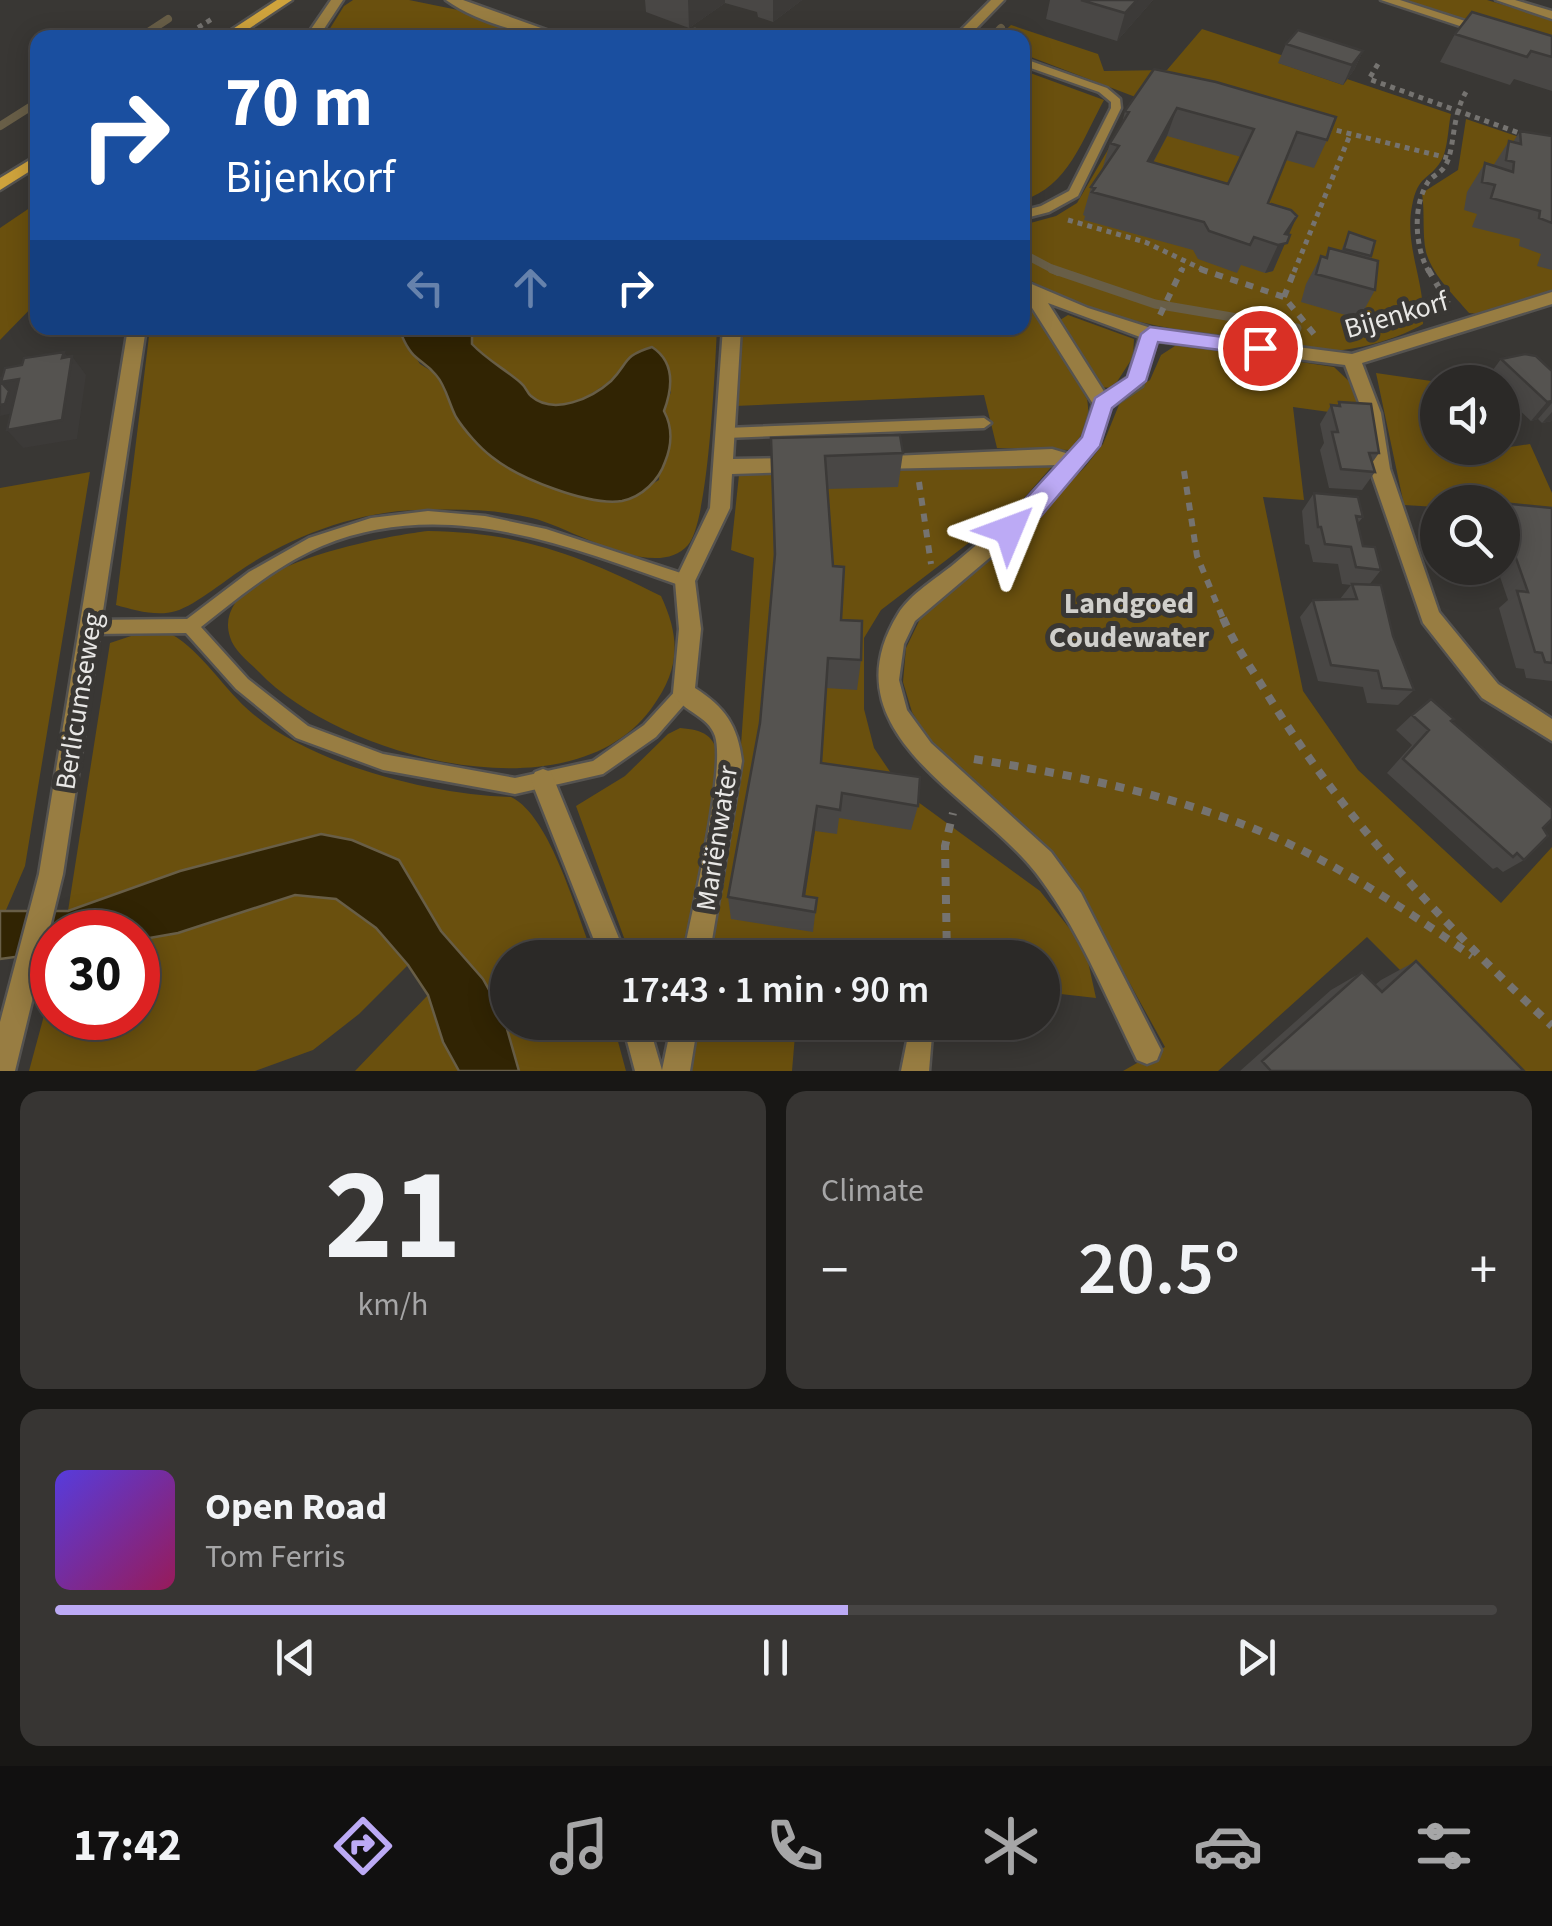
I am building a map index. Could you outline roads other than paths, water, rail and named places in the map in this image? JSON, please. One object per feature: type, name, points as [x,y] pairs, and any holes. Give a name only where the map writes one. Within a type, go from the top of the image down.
[{"type":"main road","points":[[237,30],[286,0]]},
{"type":"main road","points":[[0,185],[30,164]]},
{"type":"street","points":[[316,30],[337,0]]},
{"type":"street","points":[[452,0],[532,30]]},
{"type":"street","points":[[967,30],[998,0]]},
{"type":"street","points":[[1387,0],[1502,35]]},
{"type":"street","points":[[1502,0],[1552,15]]},
{"type":"street","name":"Bijenkorf","points":[[1030,289],[1154,326],[1342,359],[1552,298]]},
{"type":"street","points":[[1030,293],[1102,404]]},
{"type":"street","points":[[1147,1050],[1072,902],[1042,862],[923,751],[897,714],[888,680],[893,643],[908,616],[1033,509],[1074,462],[1092,440],[1102,404],[1136,381],[1154,326]]},
{"type":"street","name":"Berlicumseweg","points":[[1,1071],[52,874],[135,335]]},
{"type":"street","points":[[684,693],[690,629],[685,581],[720,508],[732,335]]},
{"type":"street","points":[[1342,359],[1372,413],[1380,469],[1430,616],[1490,690],[1552,730]]},
{"type":"street","points":[[858,463],[1052,456],[1074,462]]},
{"type":"street","points":[[724,467],[820,464]]},
{"type":"street","name":"Mariënwater","points":[[684,693],[708,708],[729,733],[730,761],[699,940]]},
{"type":"street","points":[[543,780],[607,940]]},
{"type":"street","points":[[641,1040],[650,1071]]},
{"type":"street","points":[[676,1071],[681,1040]]},
{"type":"street","points":[[915,1071],[918,1040]]},
{"type":"lane","points":[[1030,64],[1103,90],[1116,101],[1074,192],[1030,213]]},
{"type":"lane","points":[[726,433],[984,423]]},
{"type":"lane","points":[[89,627],[190,626],[238,584],[278,560],[338,531],[386,518],[448,515],[513,527],[583,544],[685,581]]},
{"type":"lane","points":[[190,626],[242,684],[302,732],[382,762],[514,786],[596,768],[650,732],[684,693]]},
{"type":"waterway","points":[[151,30],[168,19]]},
{"type":"waterway","points":[[0,126],[30,107]]},
{"type":"waterway","points":[[1030,257],[1053,269]]},
{"type":"waterway","points":[[1053,269],[1155,304],[1297,328]]},
{"type":"waterway","points":[[1053,269],[1058,272]]},
{"type":"district","name":"Landgoed Coudewater","points":[[1129,620]]}]
